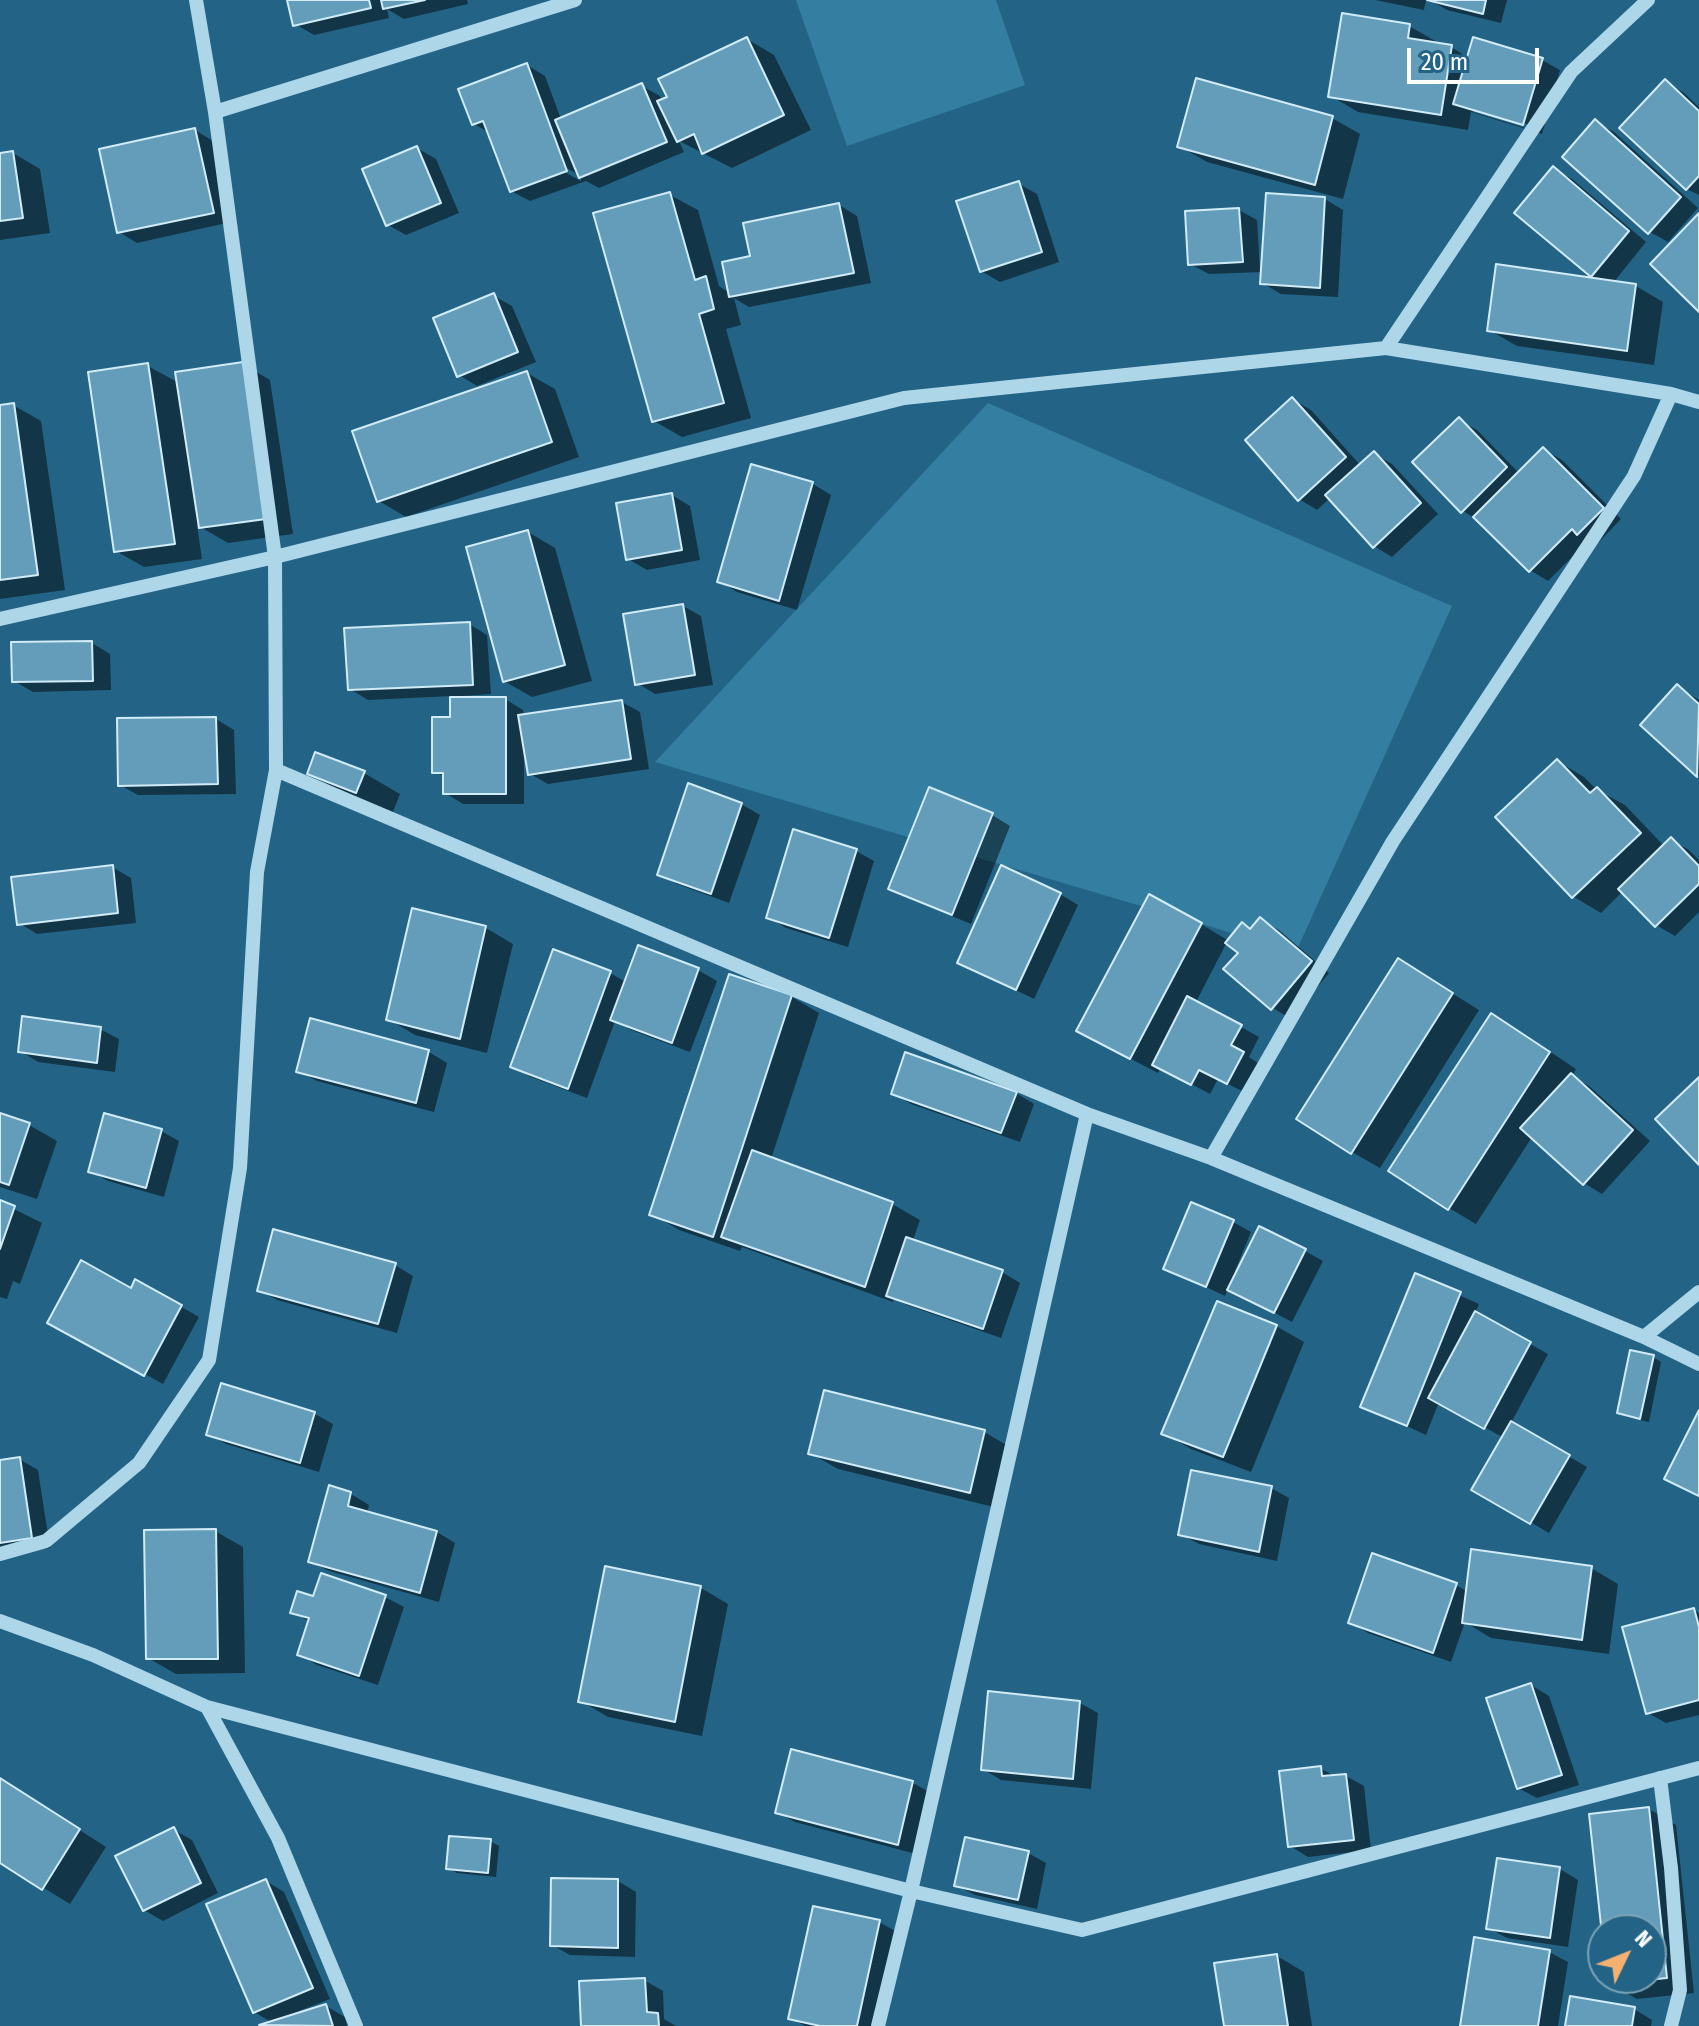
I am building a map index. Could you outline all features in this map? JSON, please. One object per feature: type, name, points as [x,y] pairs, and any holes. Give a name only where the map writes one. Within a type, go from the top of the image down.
[{"type":"street","points":[[0,1554],[46,1541],[139,1463],[209,1360],[240,1168],[257,872],[276,770],[275,557],[215,112],[196,0]]},
{"type":"street","points":[[215,112],[575,0]]},
{"type":"street","points":[[1386,348],[1571,72],[1648,0]]},
{"type":"street","points":[[0,619],[275,557],[904,398],[1386,348],[1671,394],[1699,402]]},
{"type":"street","points":[[1211,1158],[1393,841],[1634,476],[1671,394]]},
{"type":"street","points":[[276,770],[1087,1114],[1211,1158],[1644,1337],[1699,1364]]},
{"type":"street","points":[[878,2026],[1087,1114]]},
{"type":"street","points":[[1644,1337],[1699,1292]]},
{"type":"street","points":[[0,1621],[93,1655],[207,1707],[911,1891],[1082,1930],[1699,1768]]},
{"type":"street","points":[[207,1707],[278,1838],[356,2026]]},
{"type":"street","points":[[1660,1778],[1671,1868],[1680,1990],[1671,2026]]},
{"type":"shaded area","points":[[796,0],[996,0],[1025,85],[847,146]]},
{"type":"shaded area","points":[[988,403],[1452,606],[1296,952],[655,762]]},
{"type":"building","points":[[287,0],[369,0],[371,8],[293,26]]},
{"type":"building","points":[[381,0],[425,0],[383,9]]},
{"type":"building","points":[[1427,0],[1486,0],[1483,14]]},
{"type":"building","points":[[1342,13],[1410,24],[1408,38],[1452,45],[1441,115],[1328,97]]},
{"type":"building","points":[[747,37],[784,115],[702,154],[694,134],[677,142],[657,101],[667,97],[658,79]]},
{"type":"building","points":[[1473,37],[1543,58],[1523,125],[1453,104]]},
{"type":"building","points":[[527,63],[567,171],[510,192],[483,121],[472,125],[458,89]]},
{"type":"building","points":[[1196,78],[1333,116],[1315,185],[1177,147]]},
{"type":"building","points":[[1665,79],[1699,111],[1699,176],[1686,190],[1619,128]]},
{"type":"building","points":[[642,83],[667,142],[579,178],[555,120]]},
{"type":"building","points":[[1595,119],[1681,197],[1648,234],[1562,157]]},
{"type":"building","points":[[195,128],[214,213],[117,233],[99,149]]},
{"type":"building","points":[[417,146],[441,203],[386,226],[362,169]]},
{"type":"building","points":[[13,151],[23,218],[0,221],[0,153]]},
{"type":"building","points":[[1553,166],[1629,231],[1591,277],[1514,213]]},
{"type":"building","points":[[1019,181],[1042,252],[980,272],[956,201]]},
{"type":"building","points":[[670,192],[695,280],[706,276],[714,309],[699,314],[724,403],[652,422],[593,213]]},
{"type":"building","points":[[1266,193],[1325,197],[1320,288],[1260,284]]},
{"type":"building","points":[[839,203],[854,273],[729,297],[722,262],[750,256],[743,223]]},
{"type":"building","points":[[1239,208],[1243,262],[1188,265],[1185,211]]},
{"type":"building","points":[[1699,213],[1699,312],[1650,264]]},
{"type":"building","points":[[1496,264],[1636,284],[1627,351],[1487,331]]},
{"type":"building","points":[[494,293],[518,352],[457,377],[433,318]]},
{"type":"building","points":[[243,362],[266,519],[199,528],[175,372]]},
{"type":"building","points":[[148,363],[175,544],[114,552],[88,372]]},
{"type":"building","points":[[527,371],[552,442],[377,502],[352,431]]},
{"type":"building","points":[[1292,397],[1346,457],[1298,501],[1245,440]]},
{"type":"building","points":[[14,403],[38,575],[0,580],[0,405]]},
{"type":"building","points":[[1459,417],[1507,467],[1461,513],[1412,462]]},
{"type":"building","points":[[1543,447],[1604,508],[1577,535],[1572,529],[1529,572],[1473,517]]},
{"type":"building","points":[[1374,451],[1421,503],[1373,548],[1325,495]]},
{"type":"building","points":[[751,464],[813,482],[779,601],[717,582]]},
{"type":"building","points":[[672,493],[682,550],[626,560],[616,503]]},
{"type":"building","points":[[528,530],[565,665],[503,682],[466,547]]},
{"type":"building","points":[[683,604],[695,675],[635,685],[623,614]]},
{"type":"building","points":[[470,622],[473,685],[348,690],[344,628]]},
{"type":"building","points":[[92,641],[93,681],[12,682],[11,642]]},
{"type":"building","points":[[1677,684],[1699,704],[1697,777],[1640,725]]},
{"type":"building","points":[[450,697],[506,697],[506,794],[443,794],[443,773],[432,773],[432,717],[450,717]]},
{"type":"building","points":[[622,700],[631,759],[528,775],[518,715]]},
{"type":"building","points":[[216,717],[218,784],[118,786],[117,718]]},
{"type":"building","points":[[315,752],[365,771],[356,793],[307,774]]},
{"type":"building","points":[[1557,759],[1590,793],[1597,787],[1641,833],[1572,898],[1495,817]]},
{"type":"building","points":[[688,783],[742,803],[711,894],[657,875]]},
{"type":"building","points":[[929,787],[993,813],[952,915],[888,889]]},
{"type":"building","points":[[793,829],[857,849],[829,938],[766,918]]},
{"type":"building","points":[[1671,837],[1699,866],[1699,884],[1655,927],[1618,889]]},
{"type":"building","points":[[113,865],[118,913],[17,925],[11,877]]},
{"type":"building","points":[[1001,865],[1061,893],[1016,990],[957,963]]},
{"type":"building","points":[[1149,894],[1202,923],[1130,1059],[1076,1031]]},
{"type":"building","points":[[412,908],[486,926],[460,1039],[386,1020]]},
{"type":"building","points":[[1260,917],[1312,961],[1271,1010],[1223,969],[1238,953],[1225,943],[1242,922],[1250,929]]},
{"type":"building","points":[[638,945],[699,968],[672,1043],[610,1020]]},
{"type":"building","points":[[553,949],[611,971],[568,1089],[510,1067]]},
{"type":"building","points":[[1398,958],[1453,993],[1351,1154],[1296,1119]]},
{"type":"building","points":[[729,974],[792,995],[713,1237],[649,1215]]},
{"type":"building","points":[[1187,996],[1242,1025],[1231,1045],[1244,1052],[1227,1084],[1199,1070],[1191,1085],[1152,1065]]},
{"type":"building","points":[[1491,1013],[1550,1052],[1448,1210],[1388,1171]]},
{"type":"building","points":[[22,1016],[101,1027],[97,1063],[18,1052]]},
{"type":"building","points":[[310,1018],[429,1050],[416,1103],[296,1072]]},
{"type":"building","points":[[905,1052],[1017,1092],[1001,1133],[891,1094]]},
{"type":"building","points":[[1571,1073],[1633,1130],[1583,1185],[1520,1128]]},
{"type":"building","points":[[1699,1077],[1699,1165],[1655,1119]]},
{"type":"building","points":[[0,1113],[30,1123],[9,1185],[0,1182]]},
{"type":"building","points":[[104,1113],[162,1129],[146,1188],[88,1172]]},
{"type":"building","points":[[752,1150],[893,1202],[865,1287],[721,1237]]},
{"type":"building","points":[[0,1200],[15,1206],[0,1249]]},
{"type":"building","points":[[1191,1202],[1234,1220],[1206,1287],[1163,1269]]},
{"type":"building","points":[[1259,1226],[1306,1249],[1274,1313],[1227,1290]]},
{"type":"building","points":[[273,1229],[396,1263],[378,1324],[257,1291]]},
{"type":"building","points":[[906,1237],[1003,1270],[983,1329],[886,1296]]},
{"type":"building","points":[[81,1260],[131,1288],[135,1279],[182,1305],[144,1376],[47,1323]]},
{"type":"building","points":[[1415,1273],[1461,1292],[1407,1426],[1360,1407]]},
{"type":"building","points":[[1217,1301],[1277,1325],[1223,1457],[1161,1434]]},
{"type":"building","points":[[1475,1311],[1531,1342],[1484,1429],[1428,1398]]},
{"type":"building","points":[[1630,1350],[1654,1355],[1640,1419],[1617,1413]]},
{"type":"building","points":[[221,1383],[315,1412],[300,1463],[206,1435]]},
{"type":"building","points":[[824,1390],[985,1430],[970,1493],[808,1454]]},
{"type":"building","points":[[1699,1410],[1699,1496],[1664,1479]]},
{"type":"building","points":[[1511,1421],[1570,1455],[1530,1524],[1471,1490]]},
{"type":"building","points":[[20,1457],[32,1538],[0,1543],[0,1460]]},
{"type":"building","points":[[1191,1470],[1272,1486],[1259,1552],[1178,1535]]},
{"type":"building","points":[[329,1485],[351,1492],[348,1506],[437,1531],[420,1593],[308,1562]]},
{"type":"building","points":[[216,1529],[218,1659],[146,1659],[144,1530]]},
{"type":"building","points":[[1471,1549],[1592,1566],[1582,1640],[1462,1623]]},
{"type":"building","points":[[1372,1553],[1457,1583],[1433,1653],[1348,1623]]},
{"type":"building","points":[[605,1566],[701,1586],[675,1722],[578,1702]]},
{"type":"building","points":[[321,1573],[386,1595],[359,1676],[297,1655],[309,1618],[290,1613],[297,1591],[313,1596]]},
{"type":"building","points":[[1694,1608],[1699,1627],[1699,1700],[1646,1714],[1622,1627]]},
{"type":"building","points":[[1531,1683],[1562,1775],[1517,1789],[1486,1698]]},
{"type":"building","points":[[988,1691],[1080,1701],[1073,1779],[981,1770]]},
{"type":"building","points":[[791,1749],[913,1781],[898,1845],[775,1813]]},
{"type":"building","points":[[1321,1766],[1322,1776],[1346,1774],[1354,1840],[1288,1847],[1279,1771]]},
{"type":"building","points":[[0,1778],[80,1829],[42,1890],[0,1863]]},
{"type":"building","points":[[1649,1807],[1660,1914],[1600,1914],[1589,1814]]},
{"type":"building","points":[[174,1827],[201,1883],[143,1911],[115,1856]]},
{"type":"building","points":[[449,1836],[491,1839],[488,1873],[446,1869]]},
{"type":"building","points":[[965,1837],[1029,1851],[1018,1900],[954,1886]]},
{"type":"building","points":[[1497,1858],[1560,1867],[1550,1938],[1486,1929]]},
{"type":"building","points":[[551,1878],[618,1879],[618,1948],[550,1946]]},
{"type":"building","points":[[266,1879],[313,1988],[253,2013],[206,1904]]},
{"type":"building","points":[[813,1906],[880,1920],[857,2026],[820,2026],[788,2019]]},
{"type":"building","points":[[1474,1937],[1550,1950],[1538,2026],[1460,2026]]},
{"type":"building","points":[[1277,1954],[1288,2026],[1224,2026],[1214,1963]]},
{"type":"building","points":[[645,1978],[647,2012],[658,2013],[659,2026],[581,2026],[579,1981]]},
{"type":"building","points":[[1570,1996],[1635,2007],[1632,2026],[1565,2026]]},
{"type":"building","points":[[326,2004],[333,2026],[259,2025]]}]
